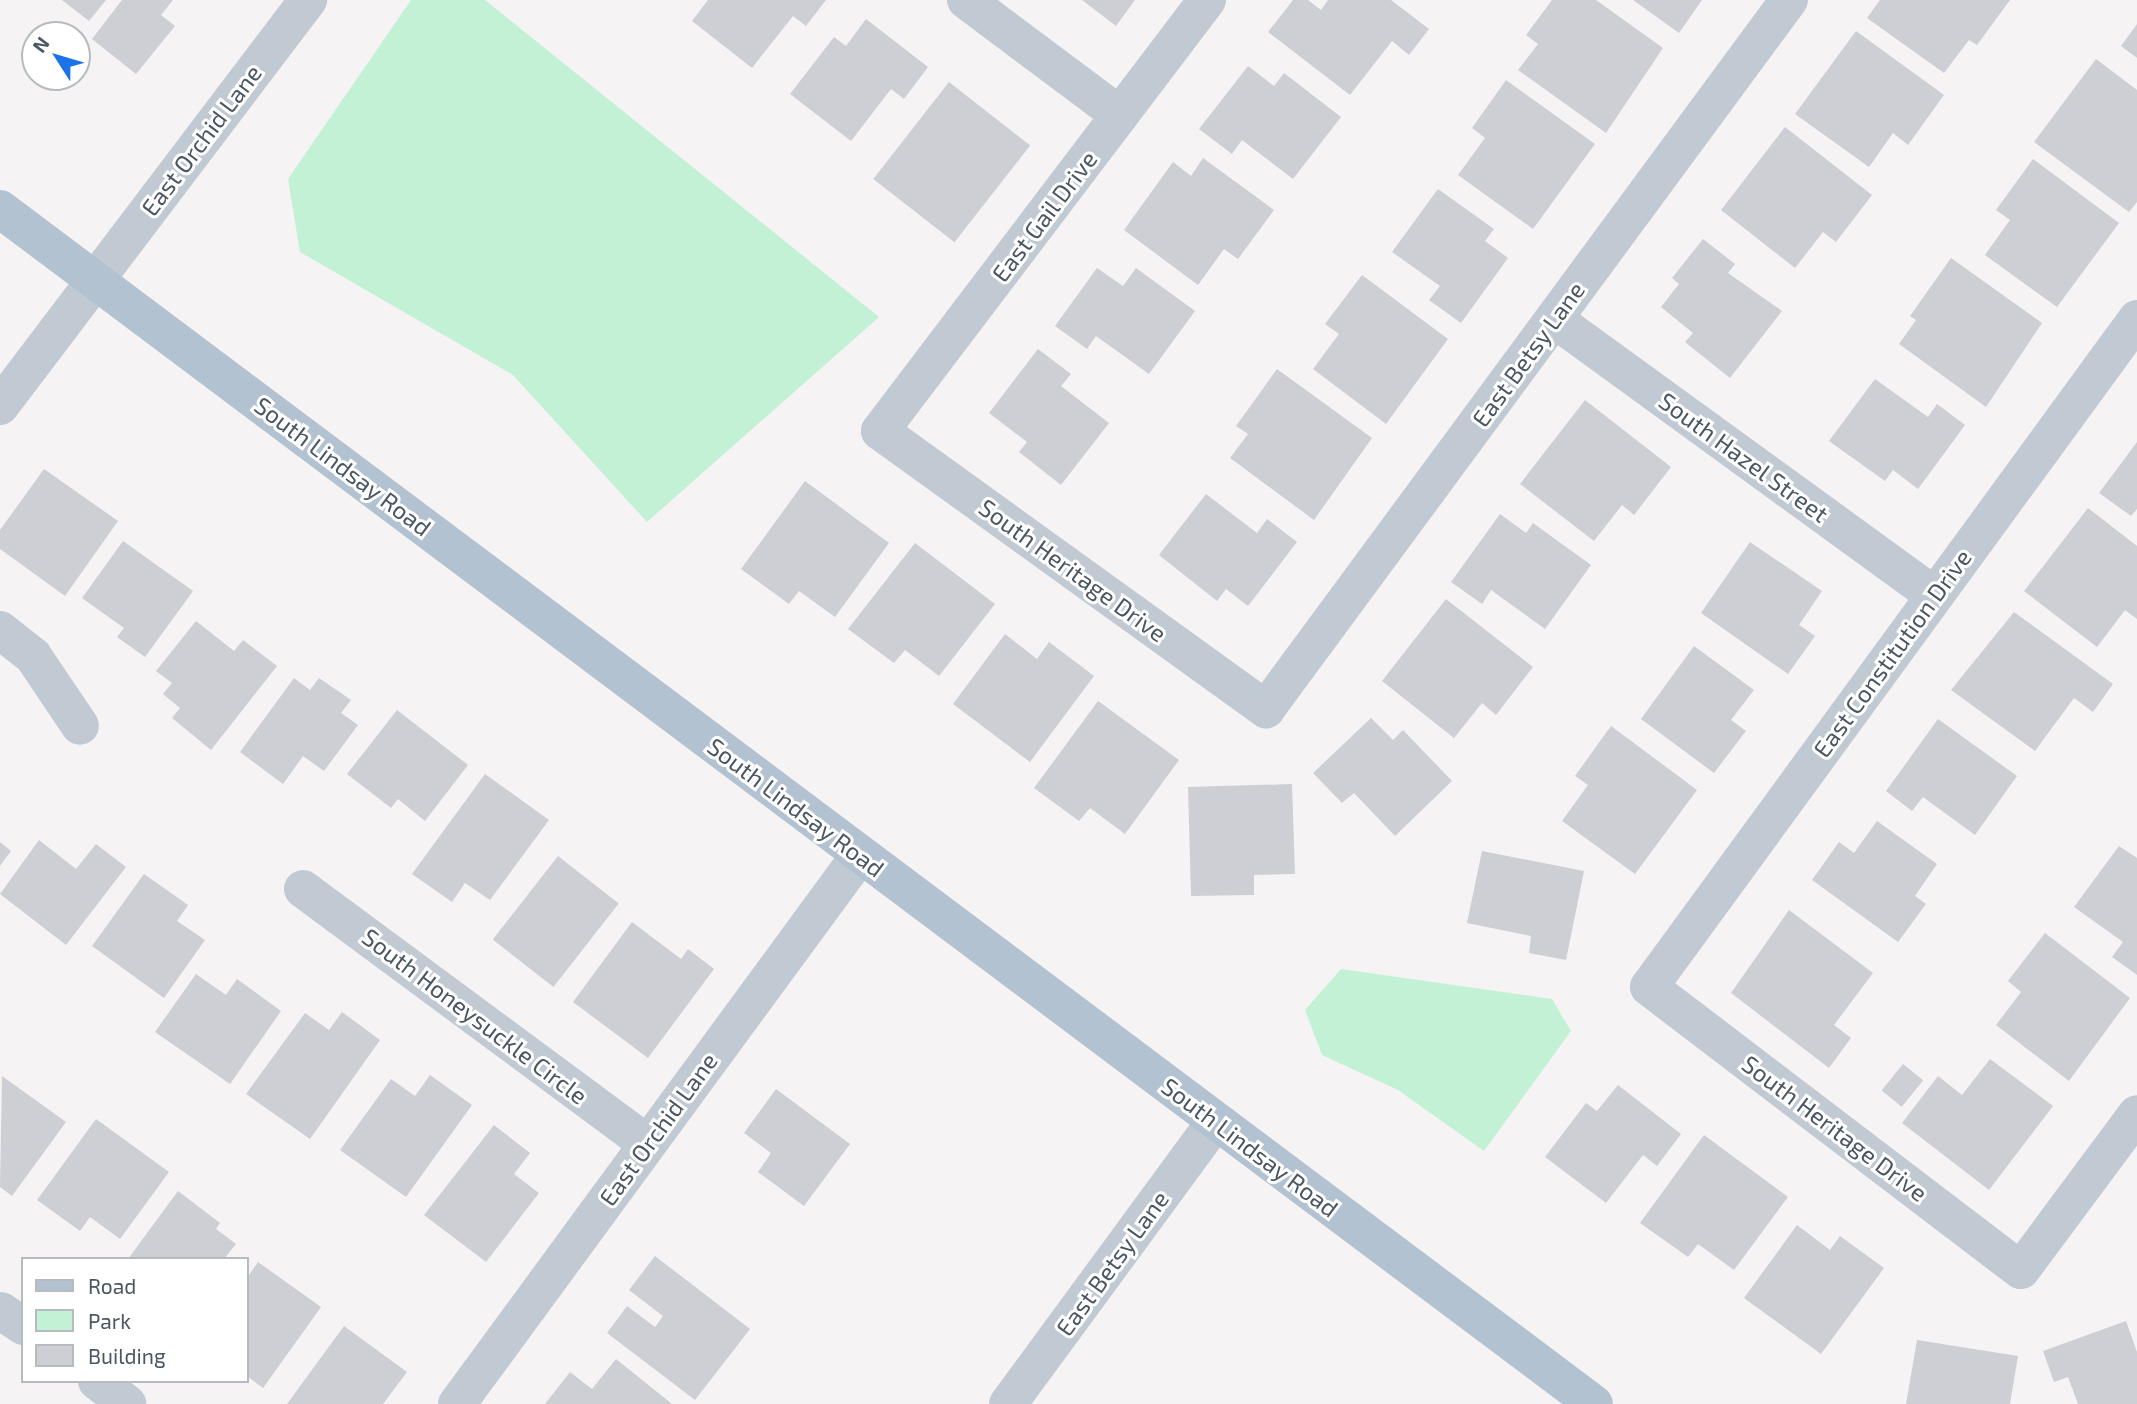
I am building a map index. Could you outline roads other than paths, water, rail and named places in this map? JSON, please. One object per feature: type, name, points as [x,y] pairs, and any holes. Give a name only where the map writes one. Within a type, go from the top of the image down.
[{"type":"main road","name":"South Lindsay Road","points":[[0,209],[1594,1404]]},
{"type":"street","name":"East Orchid Lane","points":[[0,406],[308,0]]},
{"type":"street","points":[[966,0],[1121,115]]},
{"type":"street","name":"East Gail Drive","points":[[880,431],[1206,0]]},
{"type":"street","name":"East Betsy Lane","points":[[1266,709],[1789,0]]},
{"type":"street","name":"South Hazel Street","points":[[1554,319],[1934,595]]},
{"type":"street","name":"East Constitution Drive","points":[[1649,987],[2137,319]]},
{"type":"street","name":"South Heritage Drive","points":[[880,431],[1266,709]]},
{"type":"street","points":[[0,630],[33,656],[80,726]]},
{"type":"street","name":"East Orchid Lane","points":[[457,1404],[860,855]]},
{"type":"street","name":"South Honeysuckle Circle","points":[[303,888],[647,1144]]},
{"type":"street","name":"South Heritage Drive","points":[[1649,987],[2021,1270],[2137,1114]]},
{"type":"street","name":"East Betsy Lane","points":[[1008,1404],[1216,1121]]},
{"type":"street","points":[[100,1383],[127,1404]]}]
